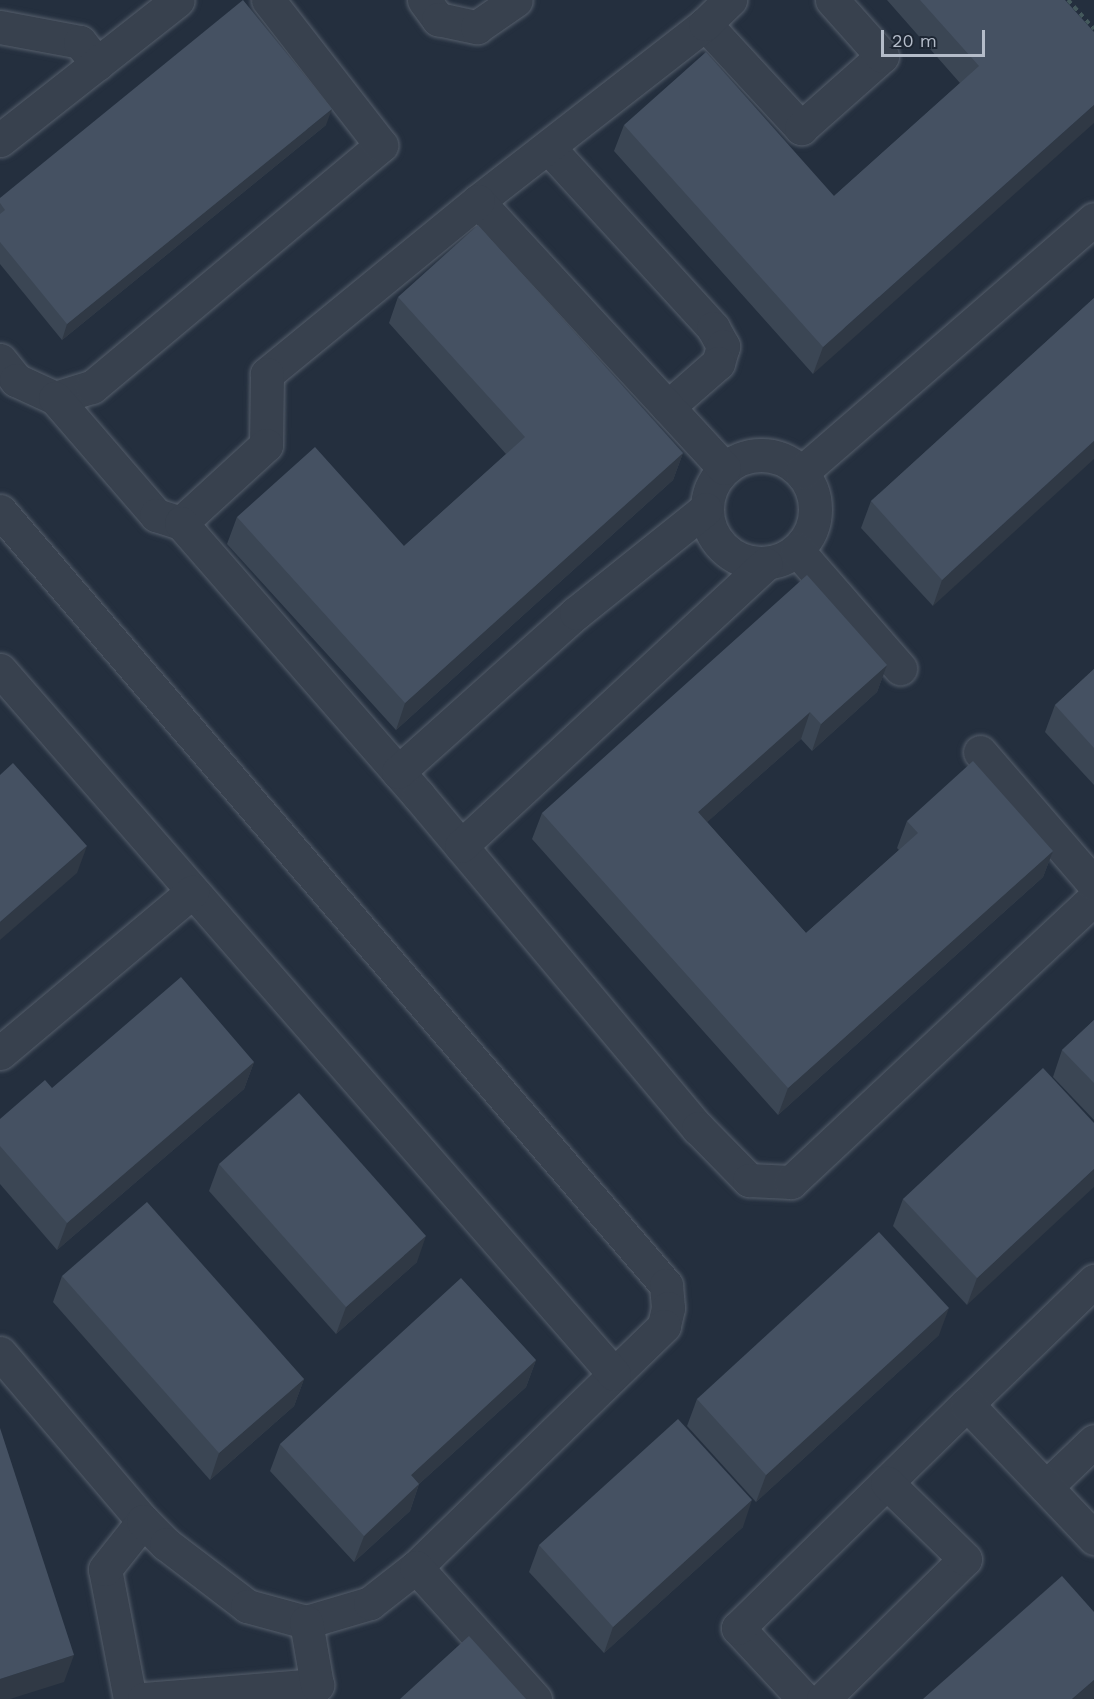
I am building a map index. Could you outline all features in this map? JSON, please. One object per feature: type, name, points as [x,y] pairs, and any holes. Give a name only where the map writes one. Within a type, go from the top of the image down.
[{"type":"lane","points":[[0,140],[178,0]]},
{"type":"lane","points":[[55,398],[92,387],[381,145],[268,0]]},
{"type":"lane","points":[[424,0],[438,19],[477,27],[516,0]]},
{"type":"lane","points":[[181,523],[267,444],[267,374],[478,201],[705,24],[730,0]]},
{"type":"lane","points":[[705,24],[801,128],[882,56],[832,0]]},
{"type":"lane","points":[[0,27],[80,42],[97,64]]},
{"type":"lane","points":[[548,147],[713,328],[723,346],[718,363],[668,407]]},
{"type":"lane","points":[[478,201],[724,468]]},
{"type":"lane","points":[[802,472],[1094,219]]},
{"type":"lane","points":[[0,360],[16,380],[55,398],[156,515],[181,523],[398,772],[698,1128],[749,1180],[791,1182],[1094,898]]},
{"type":"lane","points":[[764,454],[784,459],[802,472],[815,496],[815,524],[797,550],[785,560],[766,564],[737,558],[714,538],[706,509],[711,487],[724,468],[742,457],[764,454]]},
{"type":"lane","points":[[398,772],[576,613],[706,509]]},
{"type":"lane","points":[[0,511],[666,1285],[668,1308],[664,1326],[416,1567],[370,1603],[306,1622],[247,1606],[166,1544],[143,1521],[0,1353]]},
{"type":"lane","points":[[797,550],[900,668]]},
{"type":"lane","points":[[461,846],[766,564]]},
{"type":"lane","points":[[0,669],[614,1374]]},
{"type":"lane","points":[[980,752],[1094,884]]},
{"type":"lane","points":[[0,1053],[192,892]]},
{"type":"lane","points":[[804,1699],[738,1628],[1094,1281]]},
{"type":"lane","points":[[967,1404],[1094,1538]]},
{"type":"lane","points":[[1046,1487],[1094,1441]]},
{"type":"lane","points":[[824,1699],[965,1559],[887,1483]]},
{"type":"lane","points":[[130,1699],[105,1569],[143,1521]]},
{"type":"lane","points":[[416,1567],[534,1699]]},
{"type":"lane","points":[[144,1699],[317,1685],[306,1622]]},
{"type":"path","points":[[1068,0],[1094,29]]},
{"type":"building","points":[[243,0],[332,109],[67,324],[0,242],[0,214],[5,210],[0,203],[0,198]]},
{"type":"building","points":[[920,0],[1065,0],[1094,32],[1094,105],[823,347],[624,125],[706,52],[834,196],[979,66]]},
{"type":"building","points":[[478,225],[683,453],[405,703],[237,517],[315,447],[404,546],[525,437],[398,297]]},
{"type":"building","points":[[1094,298],[1094,441],[942,580],[871,501]]},
{"type":"building","points":[[807,575],[887,665],[821,724],[810,712],[698,812],[806,933],[918,833],[907,821],[973,761],[1053,851],[788,1088],[542,813]]},
{"type":"building","points":[[1094,669],[1094,748],[1055,705]]},
{"type":"building","points":[[13,763],[87,846],[0,922],[0,775]]},
{"type":"building","points":[[181,977],[254,1062],[67,1223],[0,1146],[0,1119],[45,1080],[52,1088]]},
{"type":"building","points":[[1094,1020],[1094,1083],[1062,1050]]},
{"type":"building","points":[[1043,1068],[1094,1123],[1094,1169],[977,1278],[903,1199]]},
{"type":"building","points":[[299,1093],[426,1236],[346,1307],[219,1164]]},
{"type":"building","points":[[147,1202],[304,1379],[219,1453],[62,1276]]},
{"type":"building","points":[[879,1232],[949,1308],[766,1475],[697,1399]]},
{"type":"building","points":[[461,1278],[536,1360],[411,1475],[419,1484],[364,1536],[280,1444]]},
{"type":"building","points":[[678,1419],[752,1500],[613,1627],[539,1545]]},
{"type":"building","points":[[0,1428],[74,1655],[0,1679]]},
{"type":"building","points":[[1062,1576],[1094,1612],[1094,1680],[1072,1699],[923,1699]]},
{"type":"building","points":[[469,1636],[526,1699],[400,1699]]}]
